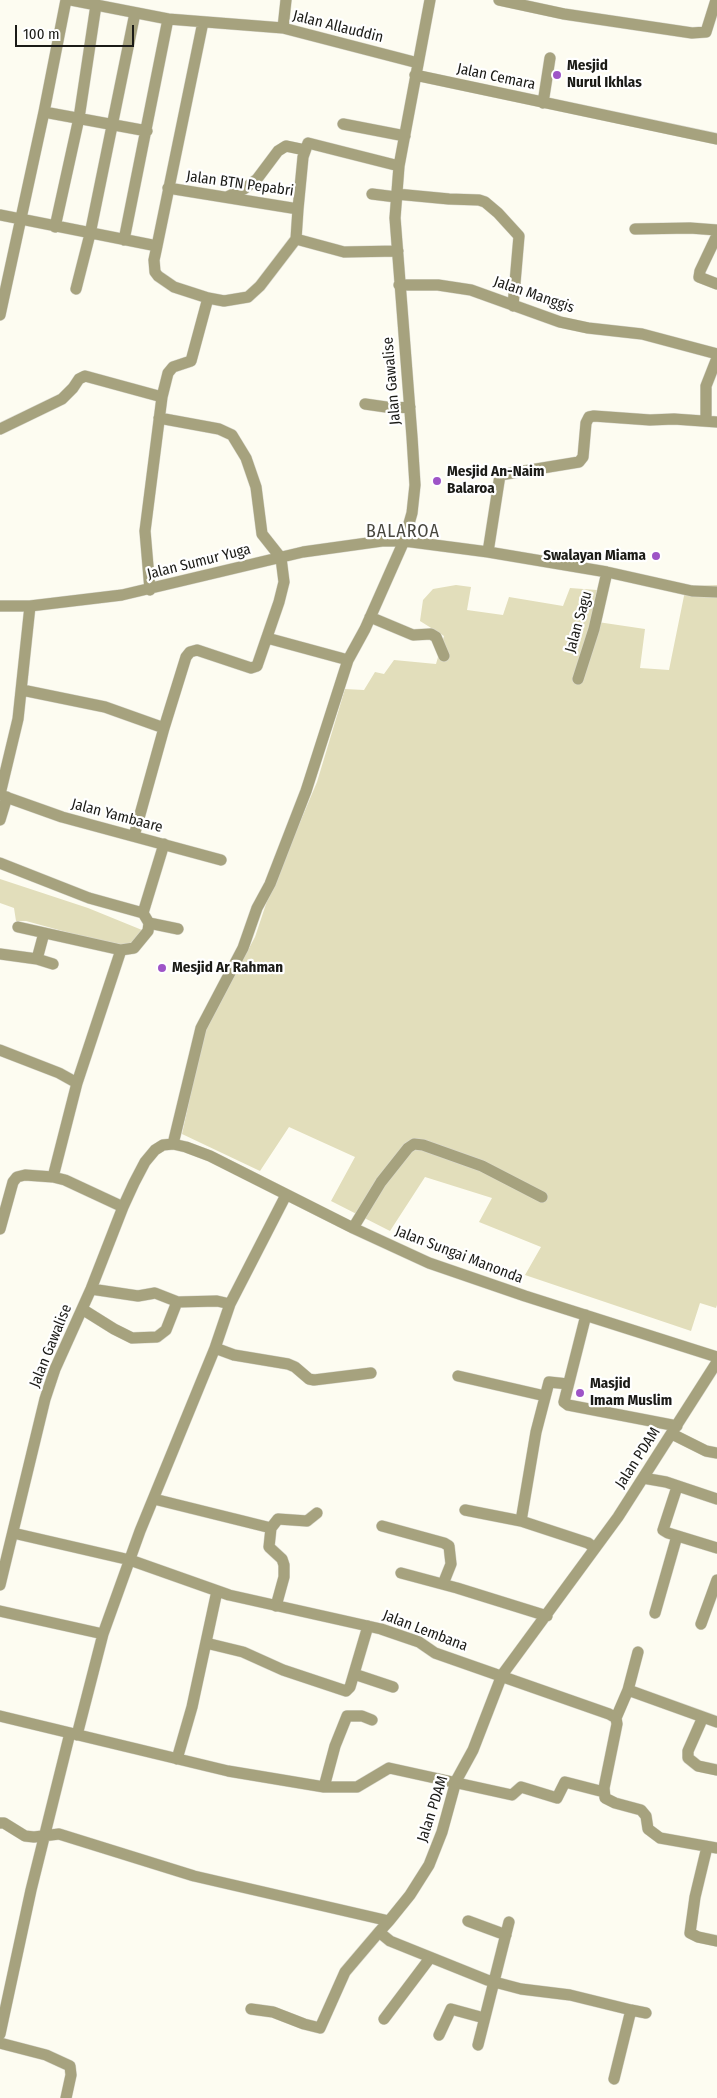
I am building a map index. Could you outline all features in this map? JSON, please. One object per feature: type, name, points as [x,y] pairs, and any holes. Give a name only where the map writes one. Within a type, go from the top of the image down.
[{"type":"street","points":[[0,315],[66,0]]},
{"type":"street","name":"Jalan Allauddin","points":[[71,0],[168,19],[283,28],[418,63]]},
{"type":"street","points":[[283,28],[286,0]]},
{"type":"street","name":"Jalan Gawalise","points":[[0,1585],[49,1388],[123,1207],[145,1162],[155,1150],[163,1145],[174,1144],[201,1028],[243,948],[258,908],[270,884],[297,813],[348,660],[370,617],[404,541],[412,513],[414,493],[410,407],[395,218],[399,166],[430,0]]},
{"type":"street","points":[[499,0],[564,14],[692,33],[706,32],[716,0]]},
{"type":"street","points":[[55,227],[79,118],[96,5]]},
{"type":"street","points":[[76,289],[90,234],[135,13]]},
{"type":"street","points":[[124,240],[168,19]]},
{"type":"street","name":"Jalan BTN Pepabri","points":[[203,22],[154,260],[155,272],[158,276],[174,286],[208,298]]},
{"type":"street","points":[[543,103],[550,58]]},
{"type":"street","name":"Jalan Cemara","points":[[415,75],[717,139]]},
{"type":"street","points":[[44,112],[147,130]]},
{"type":"street","points":[[343,124],[405,136]]},
{"type":"street","points":[[226,197],[244,189],[257,179],[278,150],[286,146],[305,150],[306,145],[310,143],[356,157],[399,166]]},
{"type":"street","name":"Jalan BTN Pepabri","points":[[168,188],[298,209],[305,150]]},
{"type":"street","points":[[372,194],[449,200],[479,200],[485,202],[519,236],[513,306]]},
{"type":"street","points":[[150,590],[145,531],[162,397],[170,369],[191,361],[208,298],[224,301],[236,300],[255,293],[296,238],[298,209]]},
{"type":"street","points":[[0,215],[156,246]]},
{"type":"street","points":[[635,229],[690,228],[717,230]]},
{"type":"street","points":[[717,235],[699,277],[717,284]]},
{"type":"street","points":[[296,238],[344,252],[398,250]]},
{"type":"street","name":"Jalan Manggis","points":[[399,285],[423,284],[453,287],[492,297],[560,322],[588,328],[642,334],[717,356]]},
{"type":"street","points":[[488,552],[500,475],[579,462],[583,457],[586,423],[589,418],[594,416],[650,420],[711,421],[706,386],[717,356]]},
{"type":"street","points":[[0,430],[62,399],[79,379],[85,376],[162,397]]},
{"type":"street","points":[[365,404],[394,408],[410,407]]},
{"type":"street","points":[[134,836],[186,657],[190,652],[197,650],[252,668],[257,666],[283,588],[281,558],[262,534],[256,487],[246,458],[232,435],[219,429],[159,418]]},
{"type":"street","points":[[404,541],[488,552],[607,572],[692,591],[717,592]]},
{"type":"street","name":"Jalan Sumur Yuga","points":[[0,606],[30,606],[115,596],[150,590],[281,558],[370,542],[404,541]]},
{"type":"street","name":"Jalan Sagu","points":[[578,679],[594,629],[607,572]]},
{"type":"street","points":[[0,820],[2,796],[22,690],[30,606]]},
{"type":"street","points":[[370,617],[413,635],[431,634],[436,637],[444,656]]},
{"type":"street","points":[[267,638],[348,660]]},
{"type":"street","points":[[22,690],[105,706],[164,728]]},
{"type":"street","name":"Jalan Yambaare","points":[[2,796],[62,817],[221,860]]},
{"type":"street","points":[[18,927],[121,950],[134,948],[148,931],[146,918],[164,844]]},
{"type":"street","points":[[0,863],[89,898],[178,929]]},
{"type":"street","points":[[37,959],[44,933]]},
{"type":"street","points":[[54,1177],[76,1083],[121,950]]},
{"type":"street","points":[[0,954],[37,959],[53,964]]},
{"type":"street","points":[[0,1050],[59,1073],[76,1083]]},
{"type":"street","name":"Jalan Sungai Manonda","points":[[174,1144],[186,1146],[210,1156],[353,1228],[429,1263],[717,1357]]},
{"type":"street","points":[[353,1228],[381,1182],[408,1148],[414,1144],[422,1145],[482,1166],[542,1197]]},
{"type":"street","points":[[0,1229],[13,1182],[17,1177],[25,1175],[54,1177],[65,1180],[123,1207]]},
{"type":"street","points":[[0,2034],[31,1890],[73,1734],[103,1634],[130,1560],[215,1348],[230,1304],[286,1194]]},
{"type":"street","points":[[91,1289],[138,1296],[154,1294],[177,1302],[218,1301],[230,1304]]},
{"type":"street","points":[[82,1309],[132,1338],[157,1337],[166,1330],[177,1302]]},
{"type":"street","points":[[586,1315],[564,1401],[567,1404],[674,1430],[706,1451],[717,1453]]},
{"type":"street","points":[[215,1348],[234,1355],[292,1366],[308,1378],[314,1380],[372,1373]]},
{"type":"street","name":"Jalan PDAM","points":[[251,2008],[273,2012],[320,2028],[345,1972],[410,1895],[429,1866],[502,1675],[595,1548],[643,1478],[717,1362]]},
{"type":"street","points":[[458,1376],[545,1396]]},
{"type":"street","points":[[521,1521],[536,1432],[550,1381],[568,1384]]},
{"type":"street","points":[[643,1478],[666,1482],[717,1499]]},
{"type":"street","points":[[677,1487],[663,1530],[717,1548]]},
{"type":"street","points":[[154,1499],[271,1528]]},
{"type":"street","points":[[465,1510],[521,1521],[588,1543],[595,1548]]},
{"type":"street","points":[[276,1606],[284,1576],[284,1565],[282,1559],[269,1547],[271,1528],[278,1519],[308,1521],[317,1513]]},
{"type":"street","points":[[382,1526],[449,1546],[450,1564],[443,1584]]},
{"type":"street","name":"Jalan Lembana","points":[[13,1533],[130,1560],[217,1591],[368,1626],[415,1641],[435,1653],[502,1675],[616,1718]]},
{"type":"street","points":[[655,1614],[677,1536]]},
{"type":"street","points":[[401,1573],[546,1616]]},
{"type":"street","points":[[701,1624],[717,1580]]},
{"type":"street","points":[[177,1759],[192,1707],[217,1591]]},
{"type":"street","points":[[0,1611],[103,1634]]},
{"type":"street","points":[[206,1643],[243,1652],[283,1670],[345,1690],[349,1689],[368,1626]]},
{"type":"street","points":[[638,1652],[628,1690],[616,1718],[617,1726],[604,1792],[606,1798],[612,1801],[642,1810],[646,1816],[648,1829],[656,1836],[668,1840],[712,1847],[695,1897],[690,1933],[698,1937],[717,1941]]},
{"type":"street","points":[[354,1674],[394,1687]]},
{"type":"street","points":[[628,1690],[717,1722]]},
{"type":"street","points":[[0,1716],[228,1771],[324,1787],[357,1787],[389,1768],[512,1794],[521,1787],[557,1798],[565,1782],[604,1792]]},
{"type":"street","points":[[324,1787],[335,1746],[347,1716],[362,1716],[372,1720]]},
{"type":"street","points":[[703,1717],[688,1751],[688,1758],[698,1766],[717,1770]]},
{"type":"street","points":[[0,1823],[4,1823],[25,1836],[34,1837],[59,1834],[187,1875],[389,1921]]},
{"type":"street","points":[[468,1921],[506,1935]]},
{"type":"street","points":[[478,2045],[509,1922]]},
{"type":"street","points":[[379,1932],[390,1941],[494,1982],[521,1989],[570,1995],[646,2013]]},
{"type":"street","points":[[384,2019],[430,1958]]},
{"type":"street","points":[[439,2035],[450,2009],[484,2018]]},
{"type":"street","points":[[614,2080],[631,2010]]},
{"type":"street","points":[[0,2043],[46,2055],[70,2066],[71,2075],[66,2098]]},
{"type":"shaded area","points":[[456,585],[471,587],[467,610],[503,615],[509,597],[563,606],[570,588],[597,590],[591,621],[645,629],[640,668],[669,670],[686,586],[717,585],[717,1305],[716,1308],[700,1303],[691,1331],[525,1275],[541,1247],[479,1222],[492,1198],[425,1177],[390,1231],[331,1201],[355,1157],[289,1127],[260,1171],[182,1134],[204,1032],[255,937],[268,898],[317,782],[345,689],[364,690],[375,672],[384,674],[394,660],[436,664],[444,636],[420,621],[423,600],[433,589]]},
{"type":"shaded area","points":[[0,879],[88,908],[142,930],[129,946],[81,936],[26,921],[16,921],[14,908],[0,903]]},
{"type":"place","name":"Mesjid Nurul Ikhlas","points":[[557,75]]},
{"type":"place","name":"Mesjid An-Naim Balaroa","points":[[437,481]]},
{"type":"place","name":"Swalayan Miama","points":[[656,556]]},
{"type":"place","name":"Mesjid Ar Rahman","points":[[162,968]]},
{"type":"place","name":"Masjid Imam Muslim","points":[[580,1393]]},
{"type":"district","name":"BALAROA","points":[[403,532]]}]
